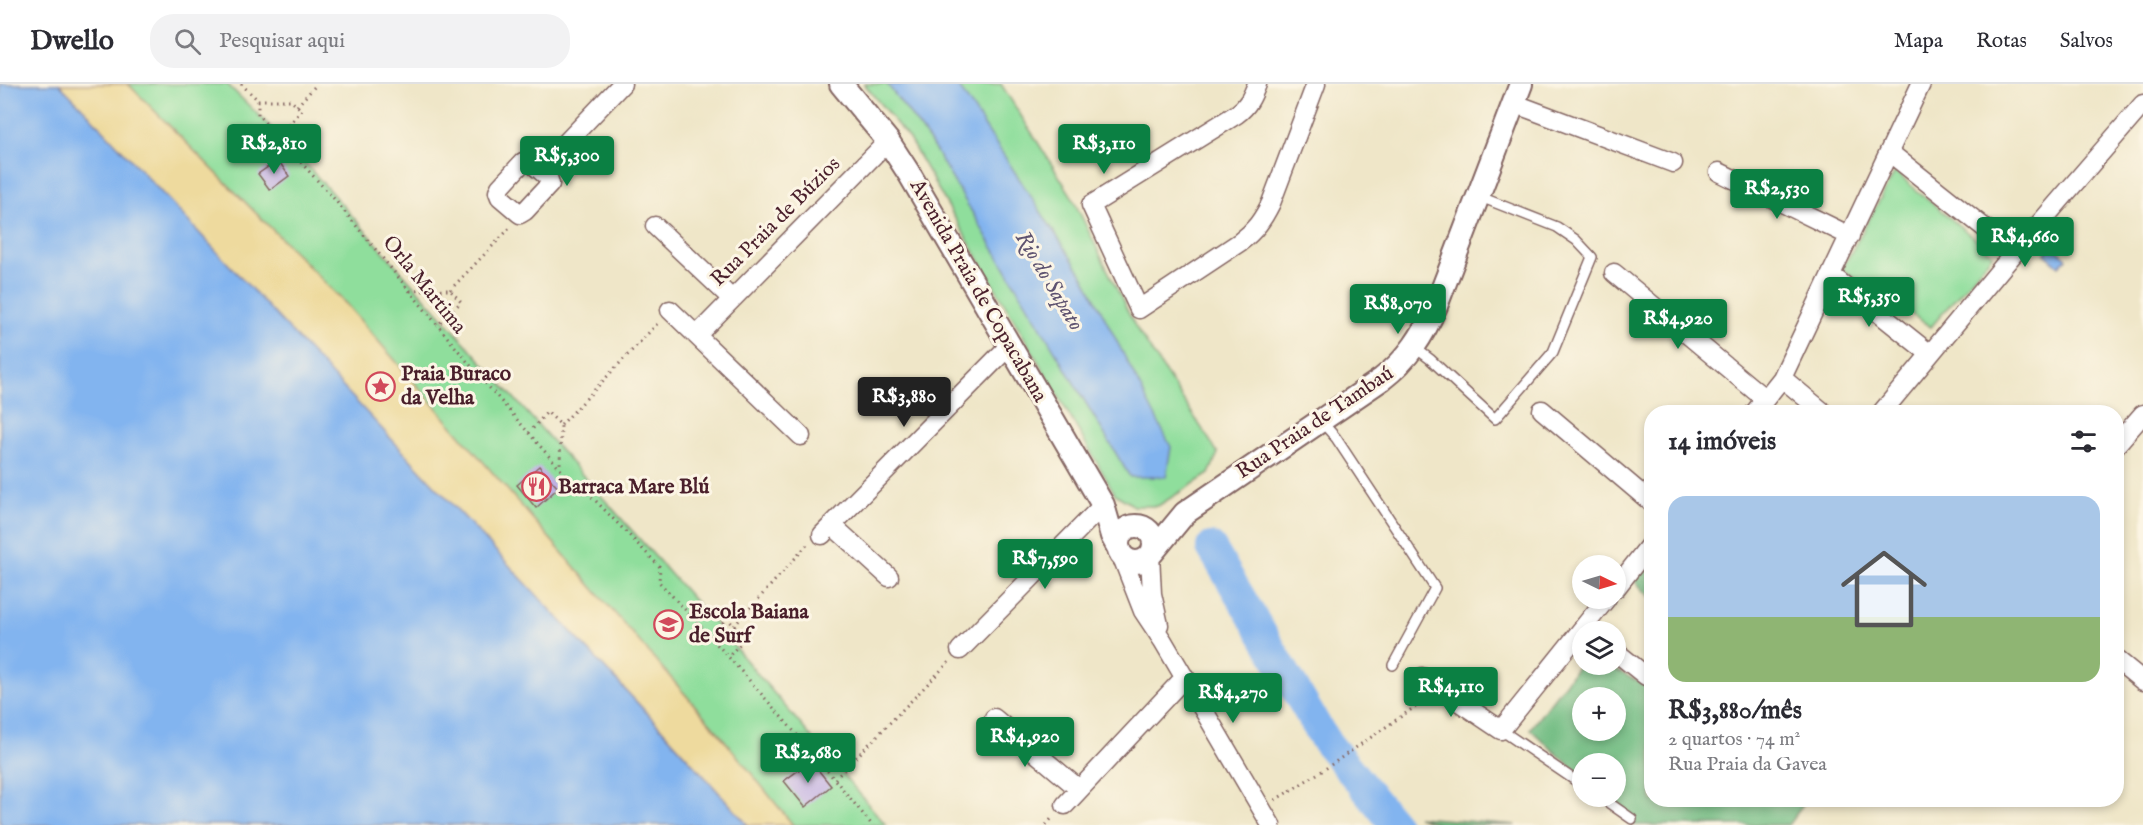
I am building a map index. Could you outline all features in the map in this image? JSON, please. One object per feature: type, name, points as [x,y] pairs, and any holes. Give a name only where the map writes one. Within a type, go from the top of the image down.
[{"type":"street","points":[[540,170],[622,84]]},
{"type":"street","name":"Avenida Praia de Copacabana","points":[[841,84],[888,141],[1011,344],[1103,505],[1112,536],[1143,611],[1185,677],[1271,825]]},
{"type":"street","points":[[1257,84],[1252,98],[1237,114],[1091,205],[1139,309],[1240,242],[1263,220],[1316,84]]},
{"type":"street","points":[[1761,405],[1782,378],[1921,84]]},
{"type":"street","points":[[1517,94],[1673,163]]},
{"type":"street","name":"Rua Praia de Tambaú","points":[[1139,526],[1161,522],[1185,513],[1399,365],[1426,330],[1517,94]]},
{"type":"street","points":[[1888,405],[2015,252],[2143,104]]},
{"type":"street","name":"Rua Praia de Búzios","points":[[696,335],[888,141]]},
{"type":"street","points":[[1888,152],[2015,252]]},
{"type":"street","points":[[525,160],[530,161],[548,177],[550,184],[520,214],[500,197],[498,189],[525,160]]},
{"type":"street","points":[[1719,172],[1850,236]]},
{"type":"street","points":[[655,226],[732,299]]},
{"type":"street","points":[[1614,273],[1759,405]]},
{"type":"street","points":[[1831,275],[1930,354]]},
{"type":"street","points":[[670,310],[801,436]]},
{"type":"street","points":[[890,577],[827,530],[1011,344]]},
{"type":"street","points":[[1782,378],[1815,405]]},
{"type":"street","points":[[1542,410],[1644,496]]},
{"type":"street","points":[[2124,436],[2143,414]]},
{"type":"street","points":[[960,650],[1103,505]]},
{"type":"street","name":"Avenida Praia de Copacabana","points":[[1103,505],[1139,526]]},
{"type":"street","name":"Rua Praia de Tambaú","points":[[1151,554],[1185,513]]},
{"type":"street","points":[[1132,526],[1139,526],[1151,534],[1154,544],[1151,554],[1134,562],[1124,557],[1120,551],[1119,537],[1122,532],[1132,526]]},
{"type":"street","points":[[1626,575],[1644,552]]},
{"type":"street","name":"Avenida Praia de Copacabana","points":[[1151,554],[1154,611],[1163,641]]},
{"type":"street","points":[[1422,677],[1501,730],[1572,646]]},
{"type":"street","points":[[1626,660],[1644,674]]},
{"type":"street","points":[[2124,666],[2143,681]]},
{"type":"street","points":[[1065,805],[1185,677]]},
{"type":"street","points":[[994,718],[1079,789]]},
{"type":"lane","points":[[1414,347],[1495,419],[1552,352],[1593,257],[1576,240],[1557,227],[1478,196]]},
{"type":"lane","points":[[1320,420],[1336,438],[1435,588],[1393,665]]},
{"type":"lane","points":[[1501,730],[1572,779]]},
{"type":"lane","points":[[1615,807],[1632,819]]},
{"type":"path","name":"Orla Martima","points":[[241,84],[258,100],[258,115],[334,200],[437,326],[560,469],[593,498],[660,567],[659,582],[803,741],[872,825]]},
{"type":"path","points":[[297,106],[317,84]]},
{"type":"path","points":[[258,100],[290,100],[302,110],[278,137]]},
{"type":"path","points":[[410,291],[450,290],[518,221],[520,214]]},
{"type":"path","points":[[437,326],[461,303],[450,290]]},
{"type":"path","points":[[560,469],[561,425],[670,310]]},
{"type":"path","points":[[529,433],[547,412],[561,425]]},
{"type":"path","points":[[734,626],[809,543],[827,530]]},
{"type":"path","points":[[710,636],[727,618],[745,638],[728,657]]},
{"type":"path","points":[[835,779],[960,650]]},
{"type":"path","points":[[1261,808],[1322,771],[1440,689]]},
{"type":"path","points":[[803,741],[833,746],[850,764]]},
{"type":"green space","points":[[128,84],[227,84],[288,144],[716,625],[886,825],[793,825],[717,731],[346,304]]},
{"type":"green space","points":[[864,84],[1001,84],[1071,195],[1135,326],[1218,453],[1209,474],[1158,506],[1134,506],[1115,494],[909,139]]},
{"type":"green space","points":[[1895,172],[1993,254],[1931,327],[1842,269]]},
{"type":"green space","points":[[1644,557],[1644,591],[1627,573]]},
{"type":"green space","points":[[1572,674],[1626,675],[1644,684],[1644,807],[1802,807],[1788,825],[1635,825],[1615,807],[1626,807],[1626,753],[1572,753],[1572,768],[1530,729]]},
{"type":"green space","points":[[1417,817],[1516,825],[1441,825]]},
{"type":"sand","name":"Praia Buraco da Velha","points":[[59,84],[128,84],[346,304],[717,731],[793,825],[748,825],[658,725]]},
{"type":"water","points":[[0,84],[59,84],[658,725],[748,825],[0,825]]},
{"type":"water","points":[[887,84],[957,84],[1085,279],[1171,447],[1166,477],[1130,477],[929,140]]},
{"type":"water","points":[[2052,246],[2067,258],[2059,266],[2045,254]]},
{"type":"building","points":[[278,160],[289,176],[270,190],[258,174]]},
{"type":"building","name":"Barraca Mare Blú","points":[[539,466],[558,488],[536,508],[517,485]]},
{"type":"building","points":[[811,761],[831,786],[805,807],[784,781]]},
{"type":"waterway","name":"Rio do Sapato","points":[[1211,547],[1325,740],[1395,825]]},
{"type":"place","name":"Praia Buraco da Velha","points":[[380,386]]},
{"type":"place","name":"Barraca Mare Blú","points":[[537,487]]},
{"type":"place","name":"Escola Baiana de Surf","points":[[668,624]]}]
